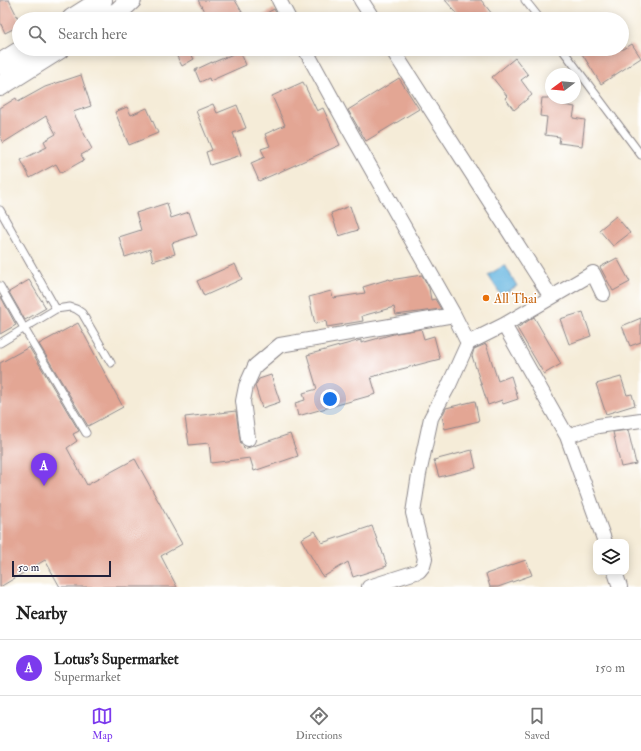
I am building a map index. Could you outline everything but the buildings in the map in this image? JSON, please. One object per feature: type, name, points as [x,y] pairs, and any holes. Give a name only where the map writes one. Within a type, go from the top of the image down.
[{"type":"main road","points":[[83,12],[102,0]]},
{"type":"main road","points":[[118,12],[131,0]]},
{"type":"main road","points":[[0,64],[13,56]]},
{"type":"main road","points":[[0,86],[48,56]]},
{"type":"street","points":[[279,0],[285,12]]},
{"type":"street","points":[[361,0],[369,12]]},
{"type":"street","points":[[310,56],[351,133],[454,315],[468,343]]},
{"type":"street","points":[[396,56],[551,297]]},
{"type":"street","points":[[369,587],[418,570],[423,566],[425,559],[414,513],[419,474],[431,418],[449,385],[468,343],[504,325],[593,273],[603,294]]},
{"type":"street","points":[[248,439],[243,401],[246,386],[255,366],[280,345],[454,315]]},
{"type":"street","points":[[504,325],[567,436],[603,539]]},
{"type":"street","points":[[567,436],[598,426],[641,420]]},
{"type":"street","points":[[616,575],[620,587]]},
{"type":"lane","points":[[526,0],[535,12]]},
{"type":"lane","points":[[567,56],[641,154]]},
{"type":"lane","points":[[0,210],[56,309]]},
{"type":"lane","points":[[0,286],[86,433]]},
{"type":"lane","points":[[0,343],[56,309],[70,307],[82,313],[111,363]]},
{"type":"water","points":[[505,265],[517,286],[501,295],[488,275]]},
{"type":"place","name":"All Thai","points":[[486,298]]},
{"type":"place","name":"Lotus's Supermarket","points":[[44,486]]}]
